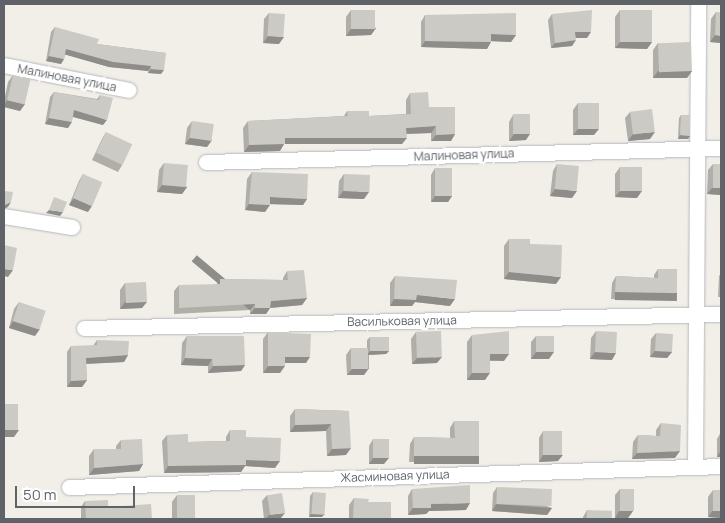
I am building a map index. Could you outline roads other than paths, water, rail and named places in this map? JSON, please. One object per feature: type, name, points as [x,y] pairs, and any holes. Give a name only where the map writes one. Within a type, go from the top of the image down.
[{"type":"street","points":[[695,466],[698,4]]},
{"type":"street","name":"Малиновая улица","points":[[4,65],[129,90]]},
{"type":"street","name":"Малиновая улица","points":[[206,162],[721,148]]},
{"type":"street","points":[[4,216],[72,227]]},
{"type":"street","name":"Васильковая улица","points":[[84,328],[721,314]]},
{"type":"street","name":"Жасминовая улица","points":[[69,487],[721,466]]}]
